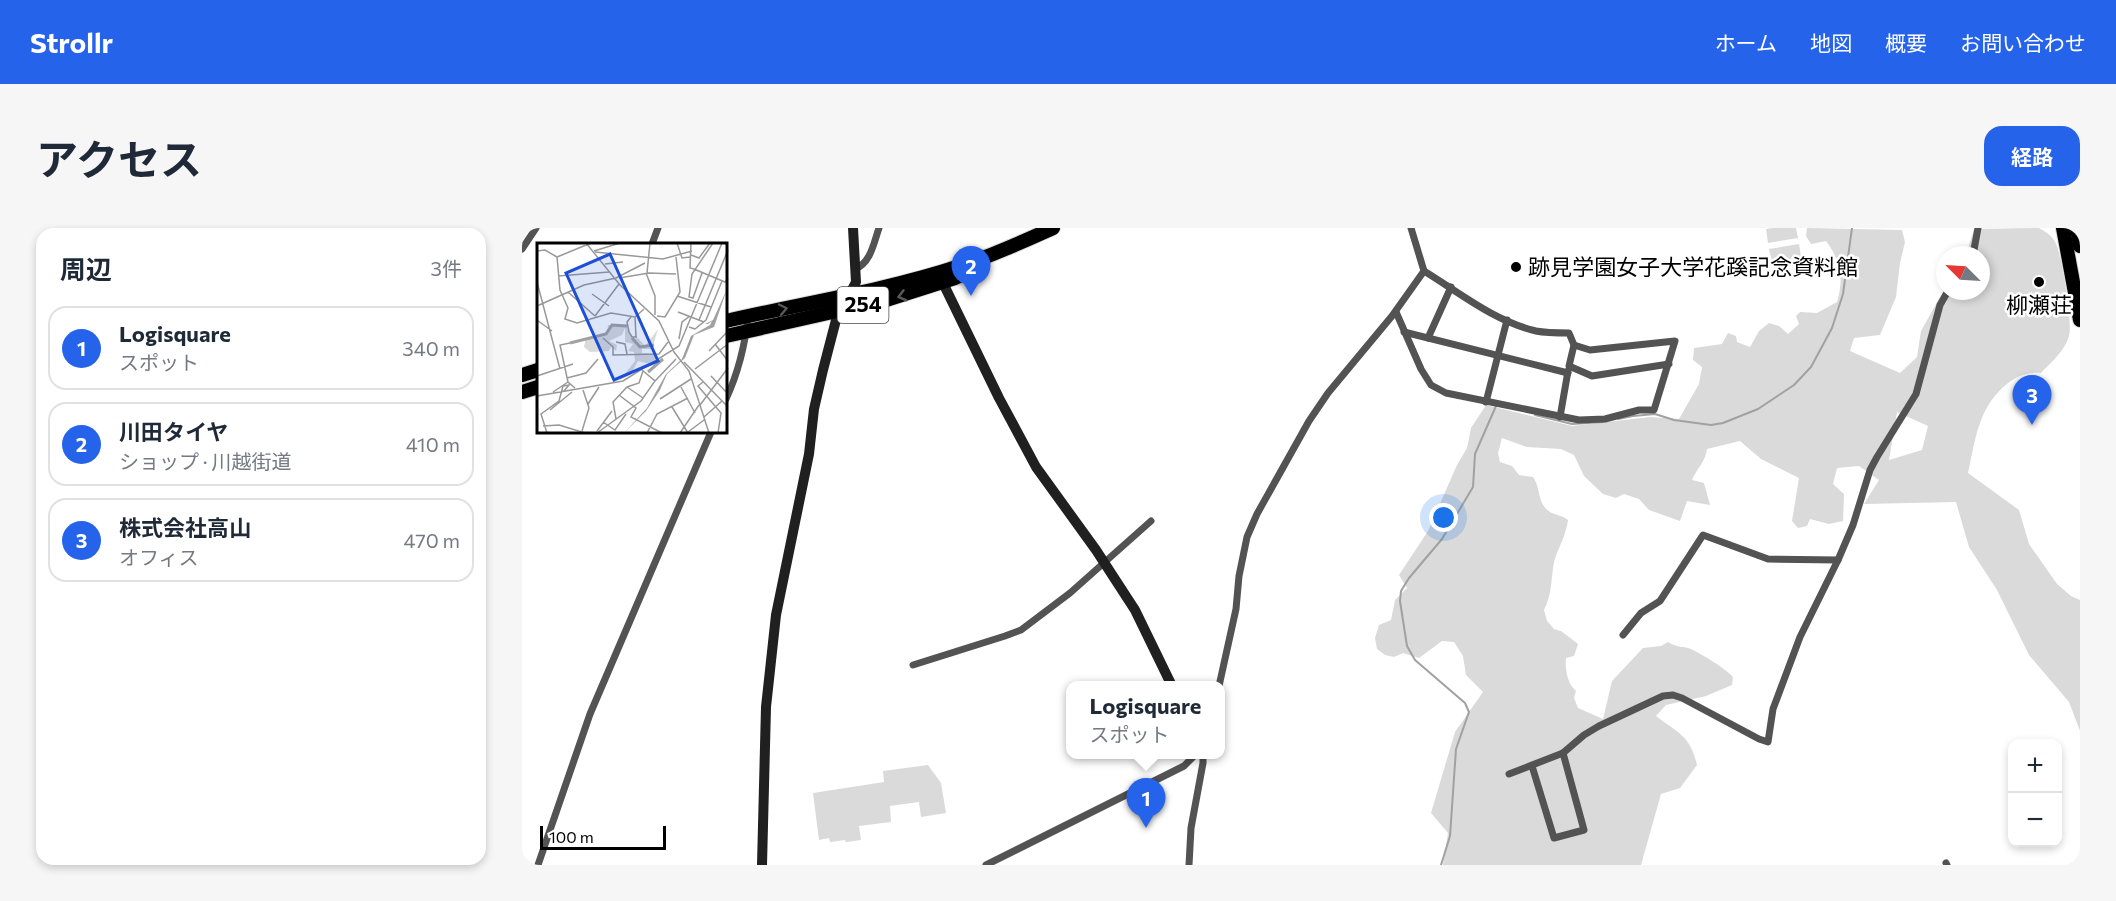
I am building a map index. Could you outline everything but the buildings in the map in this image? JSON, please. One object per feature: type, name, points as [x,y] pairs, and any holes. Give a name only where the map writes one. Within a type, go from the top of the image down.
[{"type":"highway","name":"254","points":[[728,321],[851,294],[946,270],[993,255],[1053,228]]},
{"type":"highway","points":[[2060,228],[2080,320]]},
{"type":"highway","points":[[2077,228],[2080,246]]},
{"type":"highway","name":"254","points":[[728,336],[886,300],[943,283],[978,268],[993,255]]},
{"type":"highway","points":[[522,375],[537,370]]},
{"type":"highway","points":[[522,392],[537,387]]},
{"type":"street","points":[[522,249],[536,228]]},
{"type":"street","points":[[652,243],[658,228]]},
{"type":"street","points":[[762,865],[766,707],[776,615],[808,454],[813,409],[836,320],[856,282],[853,228]]},
{"type":"street","points":[[855,270],[862,267],[869,256],[879,228]]},
{"type":"street","points":[[1220,681],[1236,609],[1239,576],[1247,537],[1257,514],[1309,421],[1328,393],[1395,312],[1424,271],[1412,228]]},
{"type":"street","points":[[1974,246],[1977,228]]},
{"type":"street","points":[[1424,271],[1477,306],[1507,320],[1536,331],[1569,333],[1574,345],[1560,417]]},
{"type":"street","points":[[943,283],[999,398],[1036,467],[1104,562],[1135,610],[1170,681]]},
{"type":"street","points":[[1428,338],[1451,287]]},
{"type":"street","points":[[1509,774],[1563,753],[1584,735],[1599,726],[1663,696],[1673,695],[1768,742],[1773,709],[1800,637],[1838,560],[1857,515],[1873,463],[1916,394],[1943,300]]},
{"type":"street","points":[[1395,312],[1421,369],[1431,385],[1446,393],[1579,420],[1605,419],[1639,410],[1654,410],[1674,341],[1590,350],[1574,345]]},
{"type":"street","points":[[728,395],[736,377],[748,316]]},
{"type":"street","points":[[1486,402],[1507,320]]},
{"type":"street","points":[[1404,332],[1497,356],[1592,376],[1669,364]]},
{"type":"street","points":[[538,865],[590,714],[710,434]]},
{"type":"street","points":[[913,665],[1021,630],[1070,593],[1151,521]]},
{"type":"street","points":[[1623,635],[1641,613],[1660,601],[1703,535],[1768,559],[1838,560]]},
{"type":"street","points":[[1532,766],[1554,838],[1584,830],[1563,753]]},
{"type":"street","points":[[986,865],[1184,766],[1191,759]]},
{"type":"street","points":[[1190,865],[1191,828],[1203,759]]},
{"type":"shaded area","points":[[1796,228],[1798,238],[1768,243],[1766,229]]},
{"type":"shaded area","points":[[1807,228],[1902,230],[1905,242],[1896,297],[1880,335],[1854,338],[1850,351],[1900,373],[1917,357],[1921,331],[1938,300],[1990,300],[1990,246],[1969,246],[1974,229],[2039,228],[2055,241],[2066,290],[2069,336],[2064,347],[2041,373],[2022,375],[2005,385],[1992,400],[1980,424],[1968,473],[2019,510],[2029,544],[2057,584],[2071,596],[2080,600],[2080,731],[2069,702],[2029,655],[1997,590],[1969,547],[1956,502],[1864,504],[1879,480],[1859,466],[1837,468],[1833,484],[1844,494],[1843,521],[1829,524],[1810,519],[1807,526],[1798,528],[1792,521],[1799,478],[1761,459],[1740,441],[1707,449],[1705,458],[1692,480],[1704,483],[1710,505],[1687,501],[1680,521],[1649,510],[1639,499],[1624,494],[1616,498],[1603,494],[1584,476],[1574,455],[1561,449],[1527,447],[1502,438],[1498,453],[1500,462],[1512,466],[1519,475],[1533,477],[1546,509],[1568,520],[1554,562],[1550,593],[1544,610],[1547,621],[1554,629],[1561,631],[1578,644],[1574,656],[1566,658],[1566,671],[1576,691],[1574,698],[1578,708],[1603,719],[1612,681],[1643,648],[1661,646],[1668,642],[1691,649],[1719,666],[1733,677],[1732,685],[1706,696],[1666,705],[1656,716],[1687,741],[1697,765],[1680,788],[1661,794],[1641,865],[1443,865],[1448,833],[1431,813],[1455,732],[1483,692],[1466,675],[1463,656],[1454,642],[1442,641],[1419,658],[1403,653],[1394,657],[1385,655],[1377,649],[1375,638],[1379,625],[1391,620],[1395,600],[1407,588],[1399,575],[1428,531],[1457,465],[1467,448],[1471,428],[1486,405],[1572,426],[1650,417],[1679,419],[1699,384],[1702,367],[1693,360],[1694,348],[1722,344],[1728,333],[1736,336],[1737,342],[1750,347],[1759,331],[1769,323],[1779,326],[1788,334],[1799,324],[1796,316],[1800,312],[1817,313],[1837,302],[1841,278],[1835,256],[1826,241],[1811,244],[1806,236]],"holes":[[[1897,412],[1928,426],[1922,450],[1889,460]]]},
{"type":"shaded area","points":[[1799,244],[1801,257],[1772,262],[1769,249]]},
{"type":"shaded area","points":[[928,765],[941,783],[946,813],[921,817],[919,802],[890,806],[891,822],[859,826],[861,840],[830,842],[829,838],[819,840],[813,793],[884,782],[883,771]]},
{"type":"waterway","points":[[1618,419],[1655,414],[1674,420],[1711,425],[1723,423],[1758,409],[1794,385],[1811,367],[1832,328],[1843,294],[1852,228]]},
{"type":"waterway","points":[[1441,865],[1450,836],[1456,749],[1469,712],[1465,703],[1415,660],[1407,646],[1400,601],[1401,591],[1442,539],[1473,487],[1475,454],[1496,406],[1498,406]]},
{"type":"waterway","points":[[1535,415],[1572,424],[1603,422]]},
{"type":"place","name":"跡見学園女子大学花蹊記念資料館","points":[[1516,267]]},
{"type":"place","name":"柳瀬荘","points":[[2039,282]]},
{"type":"place","name":"川田タイヤ","points":[[971,296]]},
{"type":"place","name":"株式会社高山","points":[[2032,425]]},
{"type":"place","name":"Logisquare","points":[[1146,828]]}]
